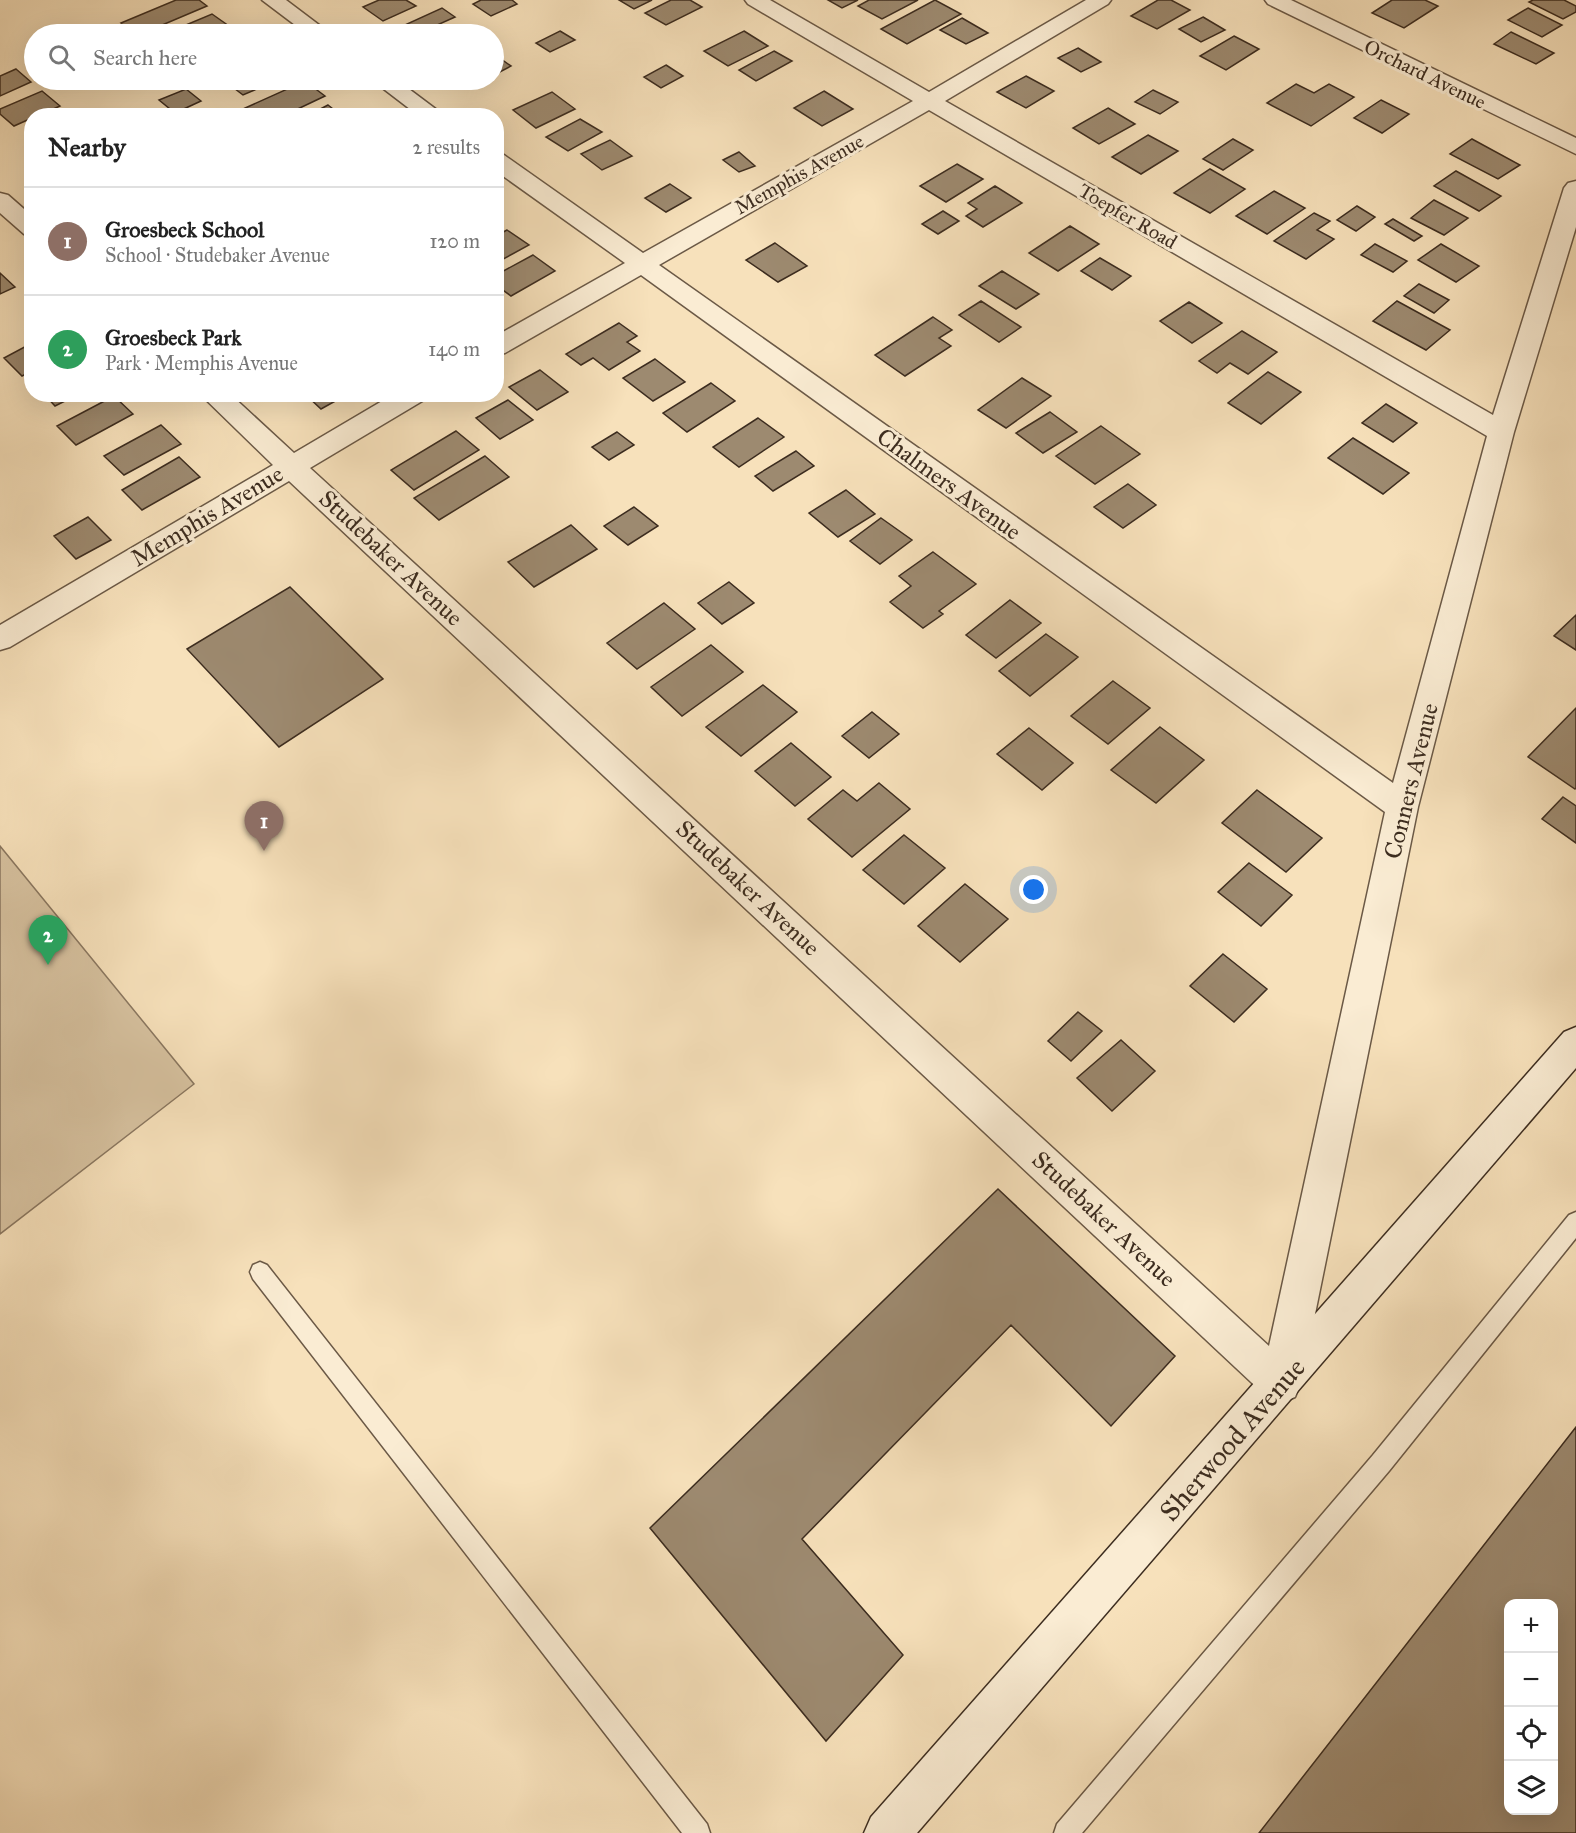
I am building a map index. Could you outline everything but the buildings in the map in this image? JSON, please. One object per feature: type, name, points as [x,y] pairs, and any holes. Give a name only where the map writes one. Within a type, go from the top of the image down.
[{"type":"street","points":[[272,0],[306,24]]},
{"type":"street","name":"Toepfer Road","points":[[755,0],[1501,432]]},
{"type":"street","name":"Memphis Avenue","points":[[504,342],[929,101],[1101,0]]},
{"type":"street","name":"Orchard Avenue","points":[[1275,0],[1576,147]]},
{"type":"street","points":[[397,90],[423,108]]},
{"type":"street","name":"Chalmers Avenue","points":[[504,166],[1402,807]]},
{"type":"street","name":"Conners Avenue","points":[[1281,1383],[1402,807],[1501,432],[1576,188]]},
{"type":"street","points":[[0,200],[24,222]]},
{"type":"street","name":"Studebaker Avenue","points":[[222,402],[1281,1383]]},
{"type":"street","name":"Memphis Avenue","points":[[0,639],[401,402]]},
{"type":"street","name":"Sherwood Avenue","points":[[887,1833],[1576,1043]]},
{"type":"lane","points":[[1066,1833],[1381,1463],[1576,1222]]},
{"type":"lane","points":[[260,1272],[699,1833]]},
{"type":"shaded area","points":[[0,846],[194,1084],[0,1234]]},
{"type":"place","name":"Groesbeck School","points":[[264,851]]},
{"type":"place","name":"Groesbeck Park","points":[[48,965]]}]
